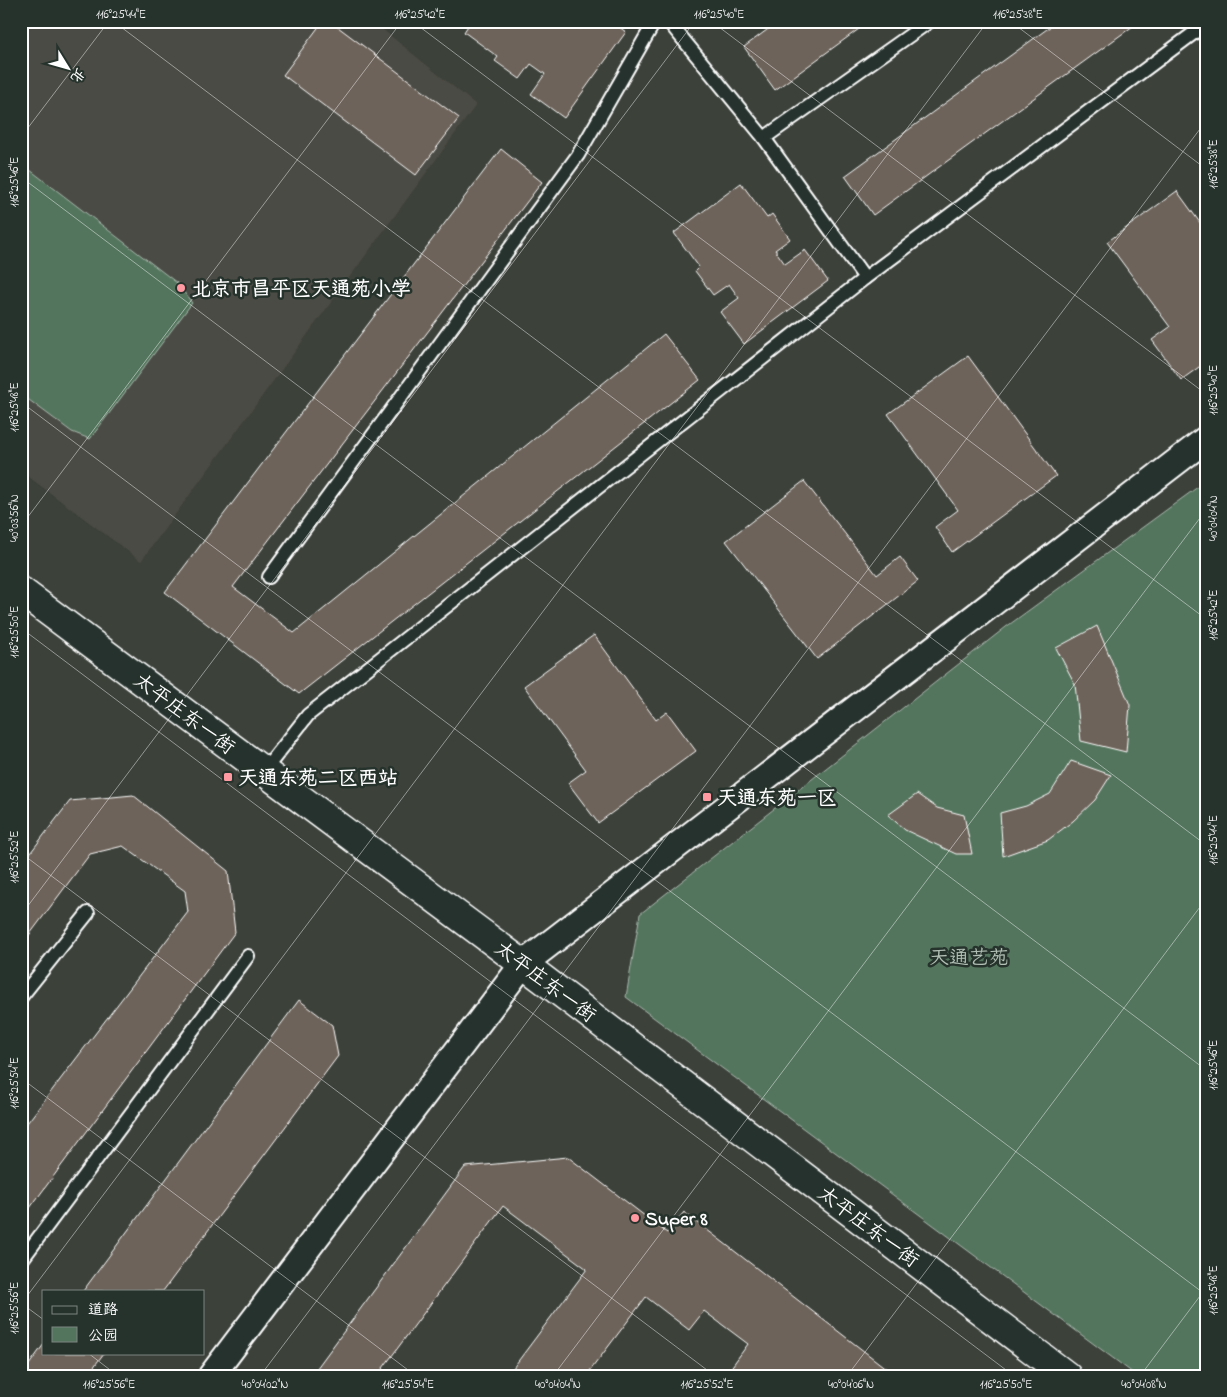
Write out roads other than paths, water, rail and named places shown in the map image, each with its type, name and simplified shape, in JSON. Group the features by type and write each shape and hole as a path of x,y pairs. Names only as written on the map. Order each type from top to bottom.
{"street":[{"path":"211,1376 523,964 1206,440"},
{"name":"太平庄东一街","path":"21,591 523,964 1067,1376"}],"lane":[{"path":"269,577 578,155 655,21"},
{"path":"668,21 764,138 865,278"},
{"path":"764,138 930,21"},
{"path":"264,771 308,715 865,278 1206,24"},
{"path":"21,997 88,913"},
{"path":"21,1261 248,956"}],"place":[{"name":"北京市昌平区天通苑小学","path":"181,288"},
{"name":"天通东苑二区西站","path":"228,777"},
{"name":"天通东苑一区","path":"707,797"},
{"name":"Super 8","path":"635,1218"}],"park label":[{"name":"天通艺苑","path":"969,957"}]}
